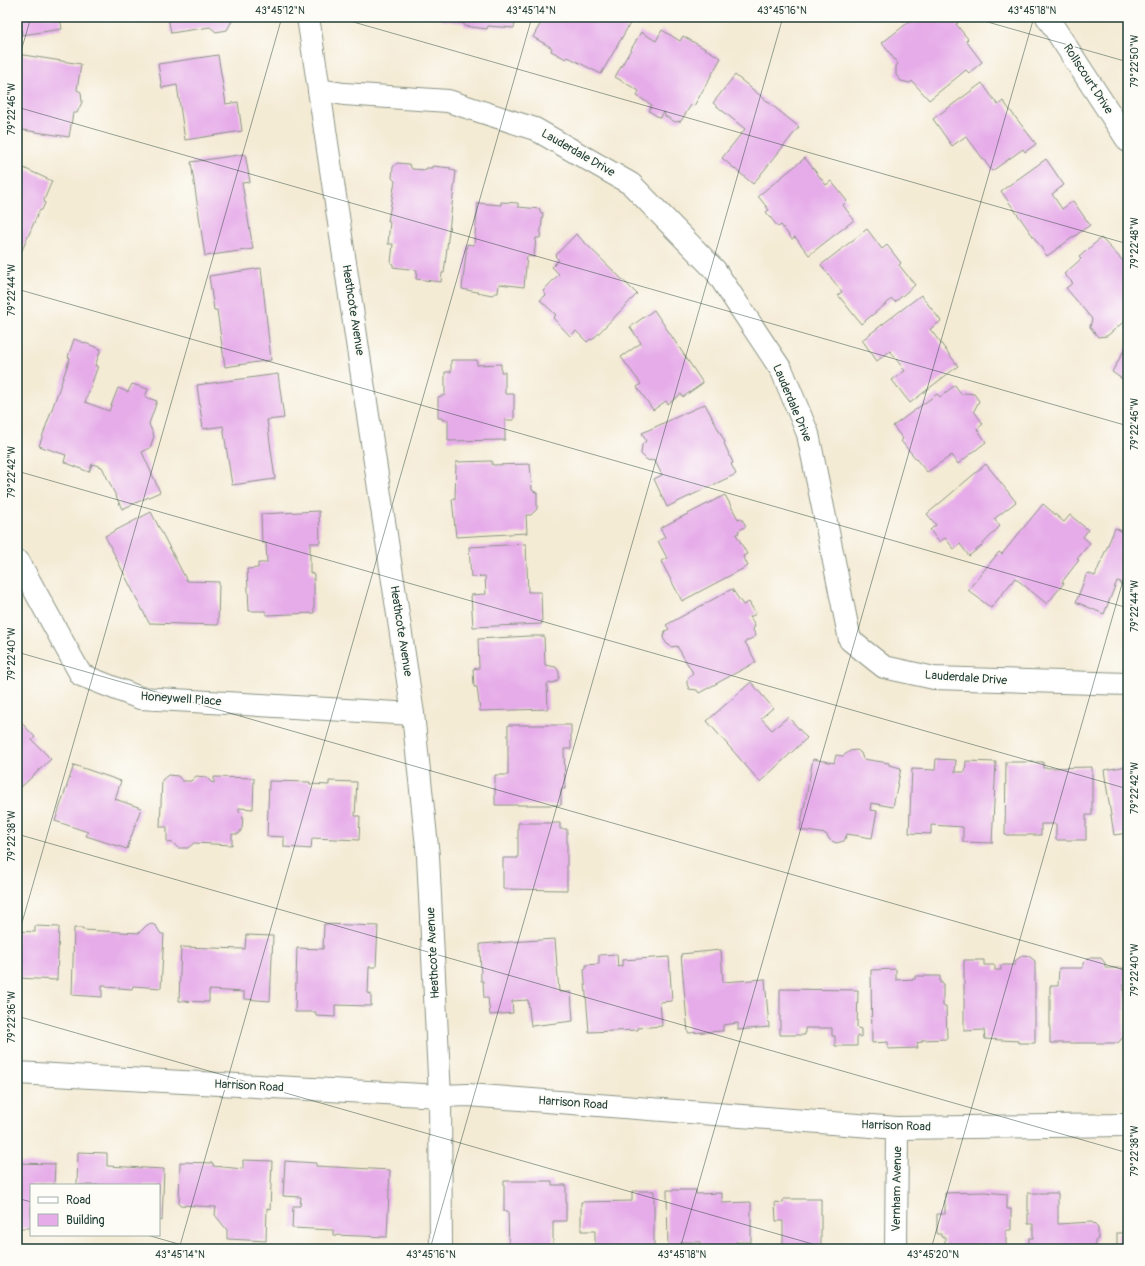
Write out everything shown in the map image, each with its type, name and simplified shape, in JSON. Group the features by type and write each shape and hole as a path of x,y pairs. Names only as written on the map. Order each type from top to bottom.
{"street":[{"name":"Heathcote Avenue","path":"308,17 413,714 428,856 440,1096 441,1249"},
{"name":"Rollscourt Drive","path":"1047,17 1128,141"},
{"name":"Lauderdale Drive","path":"319,90 344,94 448,101 535,129 631,184 663,216 715,270 782,371 808,434 850,640 884,667 934,678 1128,684"},
{"name":"Honeywell Place","path":"19,562 81,675 140,698 413,714"},
{"name":"Harrison Road","path":"17,1073 440,1096 468,1095 897,1128 1128,1125"},
{"name":"Vernham Avenue","path":"896,1249 897,1128"}],"building":[{"path":"20,17 60,17 62,29 22,35"},
{"path":"168,17 232,17 232,21 227,30 216,32 210,27 171,33"},
{"path":"442,17 516,17 514,28 488,26 487,29 464,26 464,23 441,20"},
{"path":"540,17 626,17 632,20 601,74 568,57 566,59 551,51 552,48 533,37 543,19"},
{"path":"915,17 953,17 958,23 956,24 968,39 966,41 982,62 969,73 966,70 929,100 912,81 910,83 901,81 896,75 896,66 898,64 882,43"},
{"path":"662,30 680,41 683,36 721,58 694,106 691,105 681,121 675,122 665,116 664,112 660,118 649,111 652,105 637,96 639,91 615,77 641,32 656,41"},
{"path":"17,54 81,64 77,90 81,92 82,102 77,113 73,113 69,137 17,129"},
{"path":"218,55 226,104 238,102 242,131 185,140 177,85 162,88 158,64"},
{"path":"735,75 799,127 753,184 722,158 745,129 713,103"},
{"path":"982,83 998,105 1003,101 1036,144 1025,152 1023,149 992,171 966,136 952,146 933,119"},
{"path":"245,154 250,182 242,183 253,249 205,256 191,162"},
{"path":"805,158 826,185 831,181 847,201 843,205 854,220 809,255 795,237 792,239 781,225 778,227 766,212 769,210 758,196"},
{"path":"1046,159 1064,185 1052,194 1062,209 1073,201 1090,225 1047,256 1001,191"},
{"path":"397,163 409,164 412,169 426,170 426,168 432,168 432,166 451,168 450,170 456,171 444,273 442,273 441,282 416,279 417,270 393,267 393,264 391,263 393,244 388,244 390,221 388,221 395,181 392,178 393,167"},
{"path":"17,165 52,181 44,200 45,203 42,210 39,211 17,262"},
{"path":"501,202 518,203 518,207 540,209 540,212 543,213 540,238 536,238 534,257 527,256 524,287 499,284 498,293 492,295 462,289 467,244 474,245 478,203 501,205"},
{"path":"867,229 882,249 887,245 901,263 899,265 915,285 895,302 892,299 861,324 838,295 842,292 821,265"},
{"path":"576,234 637,294 592,340 590,339 587,342 576,331 570,336 553,318 556,315 540,300 546,295 543,291 559,274 552,267 559,260 555,256"},
{"path":"1101,238 1128,266 1128,318 1107,336 1098,337 1090,327 1092,319 1066,288 1073,283 1064,274 1081,259 1079,257"},
{"path":"261,268 271,360 225,367 217,310 214,310 209,276"},
{"path":"921,295 941,321 930,329 958,366 910,403 892,380 905,371 890,351 877,361 862,340"},
{"path":"654,310 703,383 683,397 681,394 668,404 666,401 653,410 637,387 641,384 621,357 641,343 630,327"},
{"path":"74,339 101,349 95,366 98,366 85,402 109,411 118,388 128,392 132,384 148,389 145,397 157,401 149,424 154,436 150,448 142,452 160,492 122,509 102,467 92,464 89,472 64,462 66,455 39,446 70,358 68,357"},
{"path":"1128,343 1128,383 1112,372"},
{"path":"451,360 477,360 477,365 501,364 501,372 505,372 505,394 514,394 514,420 505,420 505,440 448,441 448,420 438,418 438,397 445,395 445,372 451,372"},
{"path":"278,374 284,418 267,420 275,479 232,485 223,426 203,429 197,385"},
{"path":"955,385 962,395 965,393 974,394 979,401 974,411 983,424 977,429 986,442 958,464 952,455 927,472 901,441 903,439 893,426 937,394 940,397"},
{"path":"705,404 725,442 724,443 733,463 731,464 736,474 667,507 654,479 662,475 655,461 647,460 641,454 642,445 646,441 642,433"},
{"path":"492,461 492,465 530,464 532,490 537,493 537,509 531,515 526,515 527,533 456,537 452,499 455,499 456,462"},
{"path":"986,464 1016,502 994,519 1000,526 969,556 960,544 954,549 945,538 939,542 930,530 936,525 927,514"},
{"path":"725,495 738,519 741,518 746,526 736,534 747,554 743,556 748,566 682,601 661,561 667,558 658,541 665,537 660,528"},
{"path":"1043,504 1064,522 1070,515 1088,530 1083,537 1090,543 1077,559 1079,560 1062,582 1064,583 1047,604 1015,578 991,608 968,590 999,552 1002,554"},
{"path":"319,511 320,543 310,543 310,573 314,574 314,613 267,615 265,611 249,611 247,569 258,568 258,563 267,563 266,543 262,543 261,514"},
{"path":"151,512 187,581 219,582 218,625 149,623 105,536"},
{"path":"1115,528 1128,534 1128,587 1117,581 1104,614 1076,602 1087,573 1095,576"},
{"path":"526,544 528,592 541,592 542,624 473,627 471,595 486,594 485,576 471,577 469,547"},
{"path":"732,589 743,605 749,602 756,614 750,617 755,625 753,630 756,636 745,642 756,662 699,693 697,690 689,689 687,680 693,673 677,646 672,647 667,644 663,638 665,631 669,629 666,625"},
{"path":"544,636 545,665 556,667 559,672 559,678 556,682 547,684 548,709 480,711 477,687 474,687 473,669 479,668 478,639"},
{"path":"751,682 773,708 761,718 772,730 788,717 807,738 760,782 707,721"},
{"path":"17,718 35,737 32,740 51,759 17,791"},
{"path":"508,725 571,725 571,749 564,749 565,789 561,789 561,805 495,805 495,775 508,775"},
{"path":"857,750 861,753 863,759 889,763 889,765 901,768 893,807 871,803 870,810 877,811 872,838 847,834 844,841 836,843 830,840 826,834 800,830 813,759 834,763 836,755 843,756 850,751"},
{"path":"936,759 956,760 955,772 965,772 966,761 996,762 992,843 963,842 963,827 931,825 931,834 909,833 912,769 935,770"},
{"path":"1006,762 1043,762 1043,768 1092,767 1092,815 1086,815 1086,840 1056,840 1056,824 1041,824 1041,835 1005,835"},
{"path":"74,765 121,781 115,799 141,808 127,849 86,836 88,832 55,821"},
{"path":"1128,766 1128,833 1114,835 1104,770"},
{"path":"168,775 178,776 182,781 191,781 196,776 206,777 214,783 214,777 254,778 253,809 239,808 239,812 243,816 242,828 239,834 232,834 232,845 194,843 188,848 178,848 173,843 167,842 167,827 160,827 162,780"},
{"path":"269,781 310,782 310,784 329,785 329,781 357,782 355,816 360,816 359,840 312,838 311,849 284,847 284,837 267,836"},
{"path":"518,823 560,823 560,829 567,829 567,890 503,889 503,858 518,858"},
{"path":"152,924 156,926 161,934 164,934 161,988 133,986 132,989 106,987 106,985 102,985 102,997 72,995 74,928 83,928 83,930 139,933 147,925"},
{"path":"324,924 378,926 376,967 369,967 368,993 371,994 371,1006 335,1005 335,1017 316,1016 316,1012 295,1012 297,948 323,949"},
{"path":"35,926 59,927 57,980 17,978 17,931 35,932"},
{"path":"246,935 273,936 270,1001 244,999 244,992 209,990 209,1002 179,1001 181,947 245,949"},
{"path":"555,939 559,992 571,992 573,1021 531,1026 528,1000 512,1001 513,1013 490,1015 488,998 484,998 483,981 481,981 480,944"},
{"path":"721,950 723,982 765,979 769,1027 738,1030 738,1023 723,1025 723,1031 688,1033 681,954"},
{"path":"617,954 618,967 622,966 622,960 669,957 672,1001 660,1002 662,1026 638,1028 638,1030 589,1032 584,970 586,969 586,965 599,964 599,955"},
{"path":"1023,955 1029,956 1035,961 1035,1043 1018,1043 1018,1041 985,1039 984,1030 964,1031 964,960 984,960 984,965 995,965 995,970 1001,970 1001,965 1015,965 1015,961"},
{"path":"1088,958 1101,958 1105,963 1105,968 1124,968 1124,1036 1118,1043 1050,1043 1050,986 1058,986 1059,968 1083,968 1083,963"},
{"path":"896,969 896,980 915,979 915,976 940,976 940,983 943,983 943,1006 946,1006 947,1039 922,1040 922,1042 917,1043 918,1048 888,1049 888,1042 872,1043 871,970"},
{"path":"780,989 858,990 857,1028 861,1029 861,1037 857,1036 857,1046 835,1046 835,1036 832,1036 832,1028 805,1028 805,1035 780,1035"},
{"path":"78,1152 107,1153 107,1166 164,1169 162,1221 160,1220 160,1184 77,1184"},
{"path":"243,1160 272,1161 270,1209 267,1208 266,1241 227,1239 227,1230 215,1215 216,1207 179,1205 180,1162 213,1163 213,1166 243,1169"},
{"path":"285,1161 316,1163 316,1166 390,1170 387,1237 333,1235 333,1230 292,1228 293,1206 300,1206 301,1197 283,1196"},
{"path":"17,1163 55,1164 54,1184 30,1184 30,1228 17,1228"},
{"path":"504,1181 552,1181 552,1185 566,1185 566,1221 553,1221 553,1249 509,1249 508,1211 504,1211"},
{"path":"667,1190 696,1190 696,1194 722,1193 722,1203 751,1202 751,1242 736,1242 736,1249 701,1249 701,1242 681,1242 681,1249 668,1249"},
{"path":"632,1191 654,1191 654,1249 595,1249 595,1231 581,1231 581,1202 632,1201"},
{"path":"985,1192 1007,1194 1007,1209 1011,1209 1011,1230 1006,1230 1006,1249 945,1249 945,1237 941,1237 941,1234 937,1234 937,1214 945,1214 945,1193"},
{"path":"1028,1193 1058,1193 1058,1224 1092,1222 1098,1228 1098,1239 1095,1241 1095,1249 1029,1249 1029,1238 1033,1238 1033,1224 1028,1224"},
{"path":"783,1199 821,1199 821,1249 783,1249 783,1221 776,1221 775,1202 783,1203"},
{"path":"1117,1233 1128,1233 1128,1249 1117,1249"}]}
